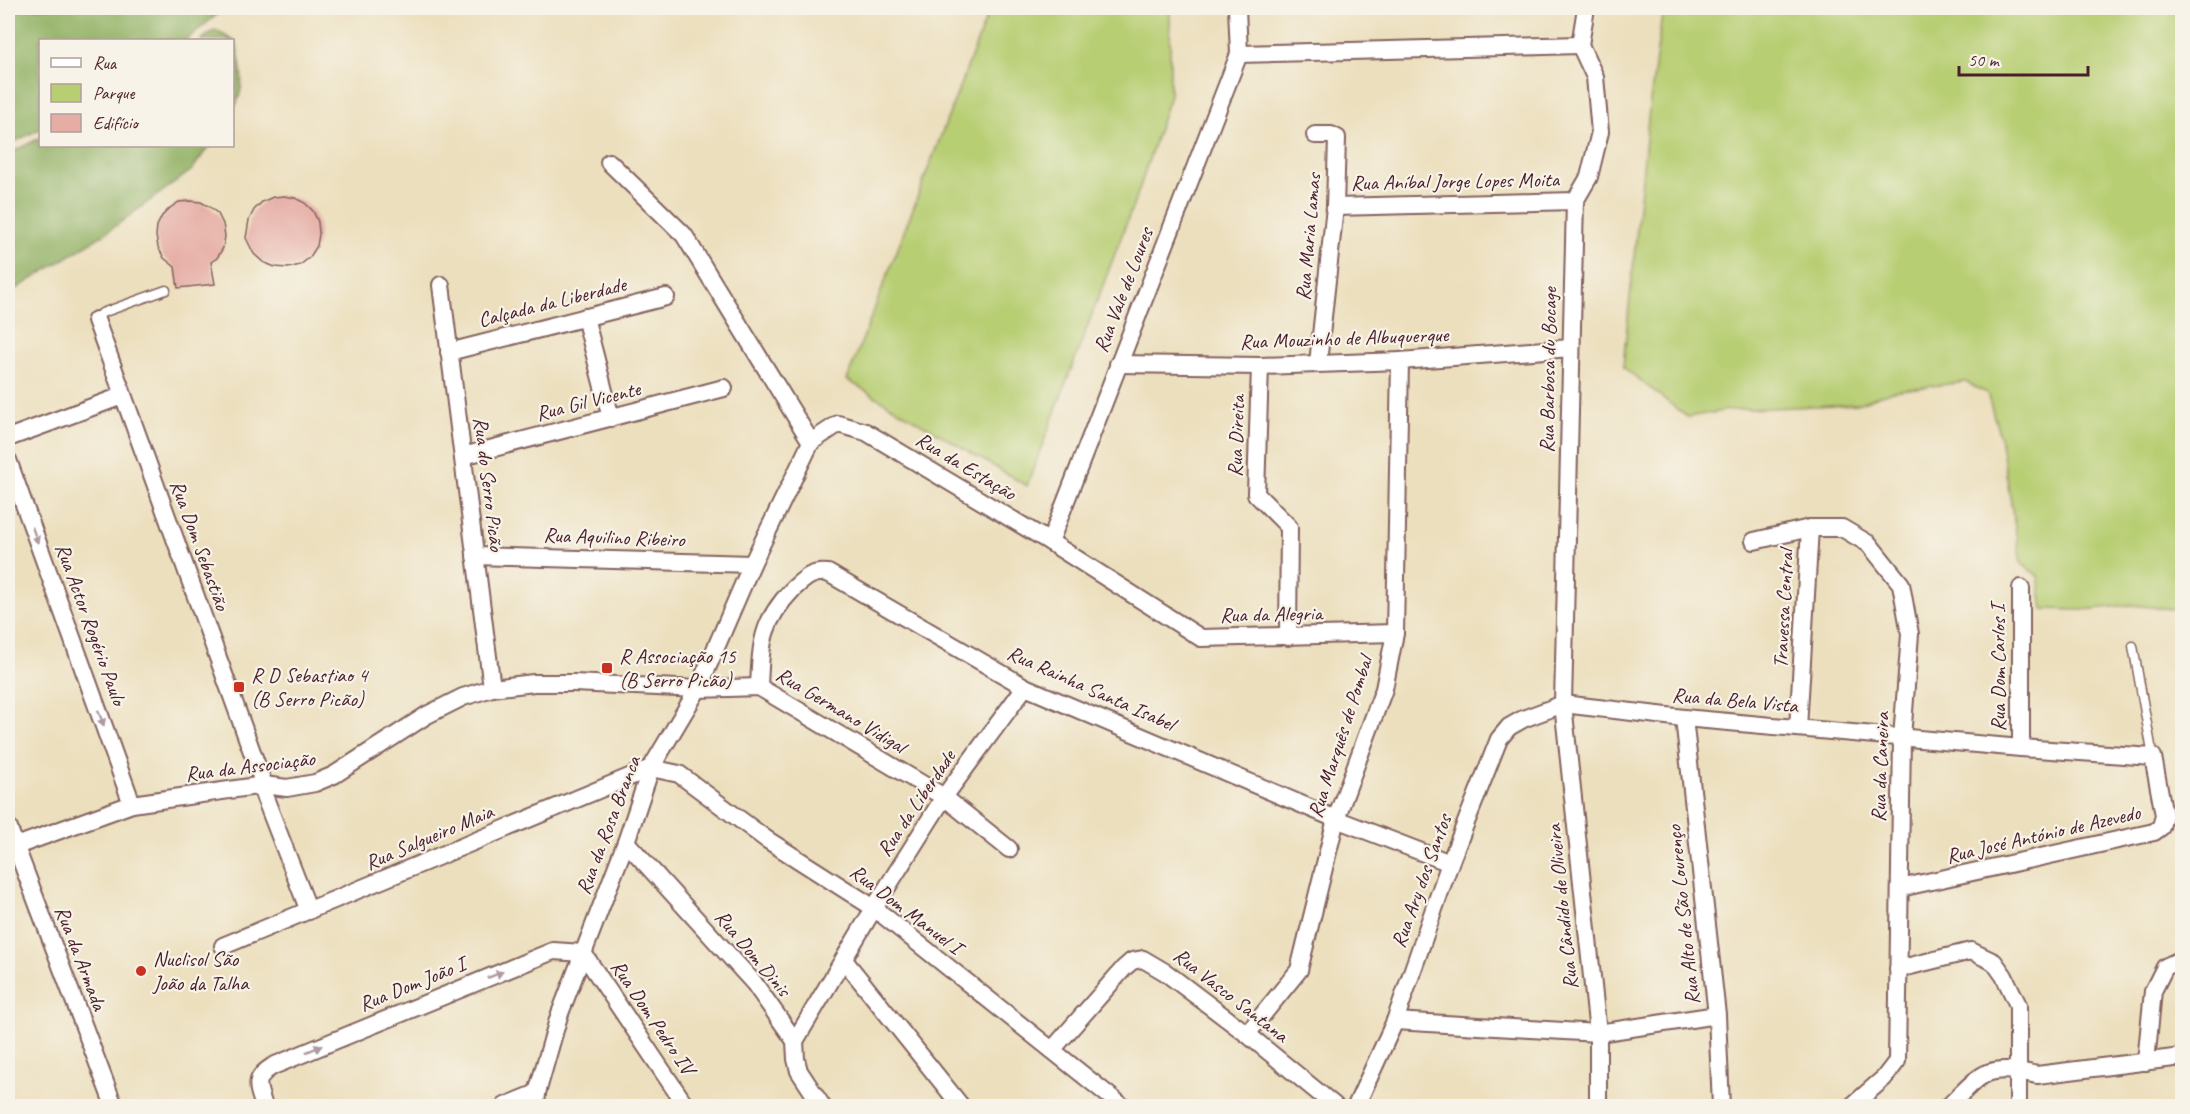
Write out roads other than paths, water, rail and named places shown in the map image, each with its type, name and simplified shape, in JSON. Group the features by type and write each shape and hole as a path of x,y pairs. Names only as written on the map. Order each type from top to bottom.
{"street":[{"path":"1237,8 1239,54 1580,45 1586,8"},
{"name":"Rua Barbosa du Bocage","path":"1563,704 1575,201 1589,177 1600,132 1595,77 1580,45"},
{"name":"Rua Vale de Loures","path":"1050,542 1239,54"},
{"name":"Rua Maria Lamas","path":"1315,135 1331,135 1337,138 1335,207 1318,363"},
{"path":"609,162 684,235 812,442"},
{"name":"Rua Aníbal Jorge Lopes Moita","path":"1335,207 1575,201"},
{"name":"Rua do Serro Picão","path":"441,285 492,688"},
{"name":"Calçada da Liberdade","path":"449,352 666,297"},
{"path":"585,317 611,418"},
{"name":"Rua Dom Sebastião","path":"96,320 309,911"},
{"name":"Rua Mouzinho de Albuquerque","path":"1118,364 1260,366 1400,361 1571,348"},
{"name":"Rua Marquês de Pombal","path":"1247,1034 1299,970 1336,819 1384,689 1395,633 1400,361"},
{"name":"Rua Direita","path":"1260,366 1256,494 1289,527 1288,637"},
{"name":"Rua Gil Vicente","path":"463,456 724,388"},
{"path":"8,438 122,396"},
{"name":"Rua da Estação","path":"812,442 838,424 866,432 1095,571"},
{"name":"Rua da Rosa Branca","path":"537,1100 559,1016 626,842 651,768 698,689 752,564 812,442"},
{"name":"Rua Actor Rogério Paulo","path":"8,460 132,804"},
{"name":"Rua da Caneira","path":"1754,541 1810,528 1842,528 1869,544 1901,584 1910,634 1902,738 1897,1061 1884,1078 1852,1107"},
{"name":"Travessa Central","path":"1798,728 1810,528"},
{"name":"Rua Aquilino Ribeiro","path":"475,556 752,564"},
{"name":"Rua da Alegria","path":"1095,571 1201,638 1395,633"},
{"name":"Rua Rainha Santa Isabel","path":"759,687 764,635 770,616 805,577 816,572 828,573 1025,687 1336,819 1450,863"},
{"name":"Rua Dom Carlos I","path":"2020,748 2021,588"},
{"name":"Rua da Associação","path":"11,848 132,804 262,785 287,788 315,783 334,775 427,715 462,697 492,688 534,683 574,683 698,689"},
{"name":"Rua Germano Vidigal","path":"698,689 759,687 944,797 1009,849"},
{"name":"Rua da Liberdade","path":"795,1041 874,908 944,797 1025,687"},
{"name":"Rua da Bela Vista","path":"1563,704 1684,718 1902,738"},
{"name":"Rua Ary dos Santos","path":"1356,1107 1395,1021 1450,863 1499,739 1509,727 1523,719 1563,704"},
{"name":"Rua Cândido de Oliveira","path":"1563,704 1598,1033 1598,1107"},
{"name":"Rua Alto de São Lourenço","path":"1684,718 1717,1015 1721,1107"},
{"path":"1902,738 2153,757"},
{"name":"Rua José António de Azevedo","path":"1900,888 2154,832 2160,827 2164,815 2153,757"},
{"name":"Rua Dom Manuel I","path":"651,768 679,774 766,839 874,908 1122,1107"},
{"name":"Rua Salgueiro Maia","path":"223,946 651,768"},
{"name":"Rua da Armada","path":"8,826 11,848 114,1107"},
{"name":"Rua Dom Dinis","path":"626,842 754,983 795,1041 799,1071 822,1107"},
{"name":"Rua Dom João I","path":"264,1107 257,1087 261,1073 273,1066 553,951 582,953"},
{"path":"1898,969 1971,951 1994,962 2004,976 2018,1005 2018,1107"},
{"name":"Rua Dom Pedro IV","path":"582,953 686,1107"},
{"name":"Rua Vasco Santana","path":"1052,1050 1124,968 1132,961 1143,959 1166,972 1247,1034 1335,1107"},
{"path":"2146,1062 2153,991 2165,967 2182,959"},
{"path":"844,960 961,1107"},
{"path":"1395,1021 1598,1033 1717,1015"},
{"path":"1948,1107 1977,1077 1993,1070 2019,1071 2037,1075 2182,1057"},
{"path":"505,1107 537,1100"}],"lane":[{"path":"96,320 102,312 166,290"},
{"path":"2133,645 2153,757"}],"place":[{"name":"R Associação 15 (B Serro Picão)","path":"607,668"},
{"name":"R D Sebastiao 4 (B Serro Picão)","path":"239,687"},
{"name":"Nuclisol São João da Talha","path":"141,971"}]}
